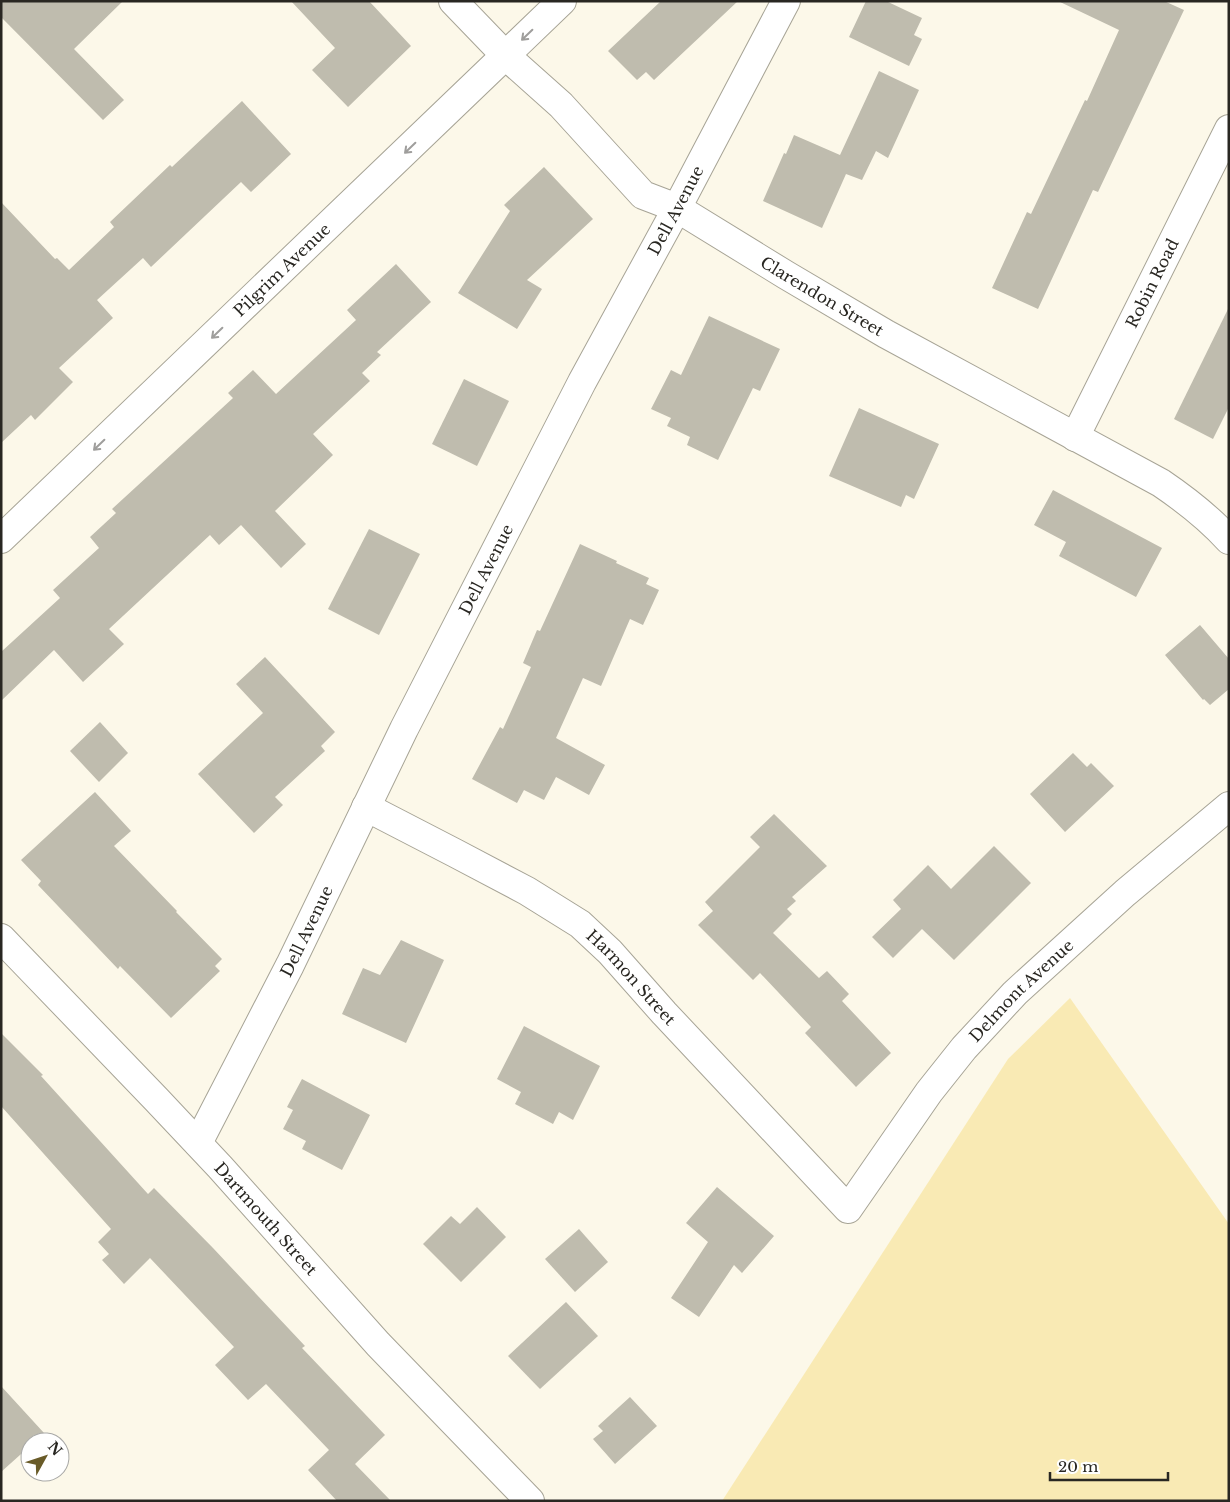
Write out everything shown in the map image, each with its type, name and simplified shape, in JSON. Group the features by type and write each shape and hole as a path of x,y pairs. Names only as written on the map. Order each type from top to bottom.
{"street":[{"name":"Clarendon Street","path":"454,1 506,56 561,105 643,195 677,208 841,308 1160,483 1184,498 1229,540"},
{"name":"Pilgrim Avenue","path":"1,539 562,1"},
{"name":"Dell Avenue","path":"198,1143 290,965 404,729 582,382 677,208 786,1"},
{"name":"Robin Road","path":"1075,437 1229,129"},
{"name":"Delmont Avenue","path":"848,1208 929,1092 964,1048 1015,993 1125,893 1229,806"},
{"name":"Harmon Street","path":"366,807 513,884 580,924 610,952 664,1013 848,1208"},
{"name":"Dartmouth Street","path":"1,938 198,1143 378,1344 530,1501"}],"shaded area":[{"path":"1070,998 1229,1224 1229,1501 722,1501 1008,1059"}],"building":[{"path":"1,1 123,1 74,49 124,100 103,120 1,17"},
{"path":"291,1 369,1 411,46 348,107 312,70 335,48"},
{"path":"661,1 738,1 654,80 646,72 637,80 608,51"},
{"path":"866,1 886,1 922,18 914,35 922,39 909,66 849,37"},
{"path":"1058,1 1164,1 1184,10 1098,192 1093,190 1038,309 992,288 1027,212 1031,214 1085,100 1087,101 1119,30"},
{"path":"879,71 919,90 888,158 876,151 862,180 846,174 822,228 763,201 794,135 840,155"},
{"path":"242,101 291,154 251,192 241,182 151,267 143,258 97,300 113,318 59,368 73,382 35,420 31,415 1,443 1,202 55,259 57,258 69,270 114,227 110,222"},
{"path":"544,167 593,219 527,280 542,289 517,329 458,293 510,211 504,205"},
{"path":"396,264 431,302 377,352 381,355 362,373 370,381 313,434 333,455 275,511 306,544 281,568 241,525 219,545 210,535 109,629 124,644 83,682 54,650 1,701 1,652 60,598 53,590 99,548 90,537 116,513 112,509 233,398 228,393 253,370 276,394 356,320 347,310"},
{"path":"1229,307 1229,407 1213,439 1174,419"},
{"path":"709,316 780,349 760,391 753,388 718,460 687,445 690,437 667,426 671,418 651,409 671,370 681,375"},
{"path":"464,379 509,401 477,466 432,444"},
{"path":"859,408 939,444 914,499 906,495 901,507 829,476"},
{"path":"1053,490 1162,548 1136,597 1059,556 1066,542 1034,525"},
{"path":"369,529 420,554 379,635 328,609"},
{"path":"580,544 649,578 646,584 659,590 643,625 630,619 601,686 583,678 556,738 605,765 589,795 556,777 544,800 524,790 517,803 472,779 500,727 503,729 531,667 523,663 537,630 540,631"},
{"path":"1200,625 1229,659 1229,689 1210,705 1203,700 1165,655"},
{"path":"265,657 335,732 321,746 325,751 275,797 283,805 254,833 198,774 263,713 236,684"},
{"path":"100,722 128,753 99,782 70,751"},
{"path":"1073,753 1087,767 1091,763 1114,786 1065,832 1030,794"},
{"path":"95,792 131,831 114,846 222,959 215,966 220,971 171,1018 120,966 118,969 38,885 41,881 21,860"},
{"path":"774,814 827,866 792,897 796,901 787,909 792,914 773,933 819,978 827,971 849,994 842,1001 891,1053 856,1087 805,1033 811,1027 760,973 753,980 698,925 713,911 705,902 760,847 750,837"},
{"path":"994,846 1031,883 954,960 922,929 893,958 872,937 901,909 893,900 928,865 951,889"},
{"path":"401,940 444,960 406,1043 342,1014 363,968 380,975"},
{"path":"524,1026 600,1066 573,1120 559,1112 553,1124 515,1104 521,1092 497,1079"},
{"path":"1,1033 43,1075 41,1076 148,1194 154,1188 305,1346 302,1348 385,1435 355,1464 391,1501 337,1501 308,1470 329,1450 266,1384 248,1400 215,1365 234,1347 150,1258 124,1284 102,1260 109,1254 98,1242 111,1229 1,1106"},
{"path":"302,1079 370,1115 342,1170 302,1149 306,1141 283,1129 293,1110 287,1107"},
{"path":"717,1187 774,1236 742,1273 734,1265 699,1317 671,1298 708,1242 686,1223"},
{"path":"477,1207 506,1237 461,1282 423,1244 451,1216 460,1224"},
{"path":"579,1229 608,1262 575,1292 545,1259"},
{"path":"566,1302 598,1336 540,1389 508,1356"},
{"path":"1,1386 43,1432 20,1432 20,1455 1,1472"},
{"path":"630,1397 657,1426 615,1464 593,1439 603,1431 598,1426"}]}
